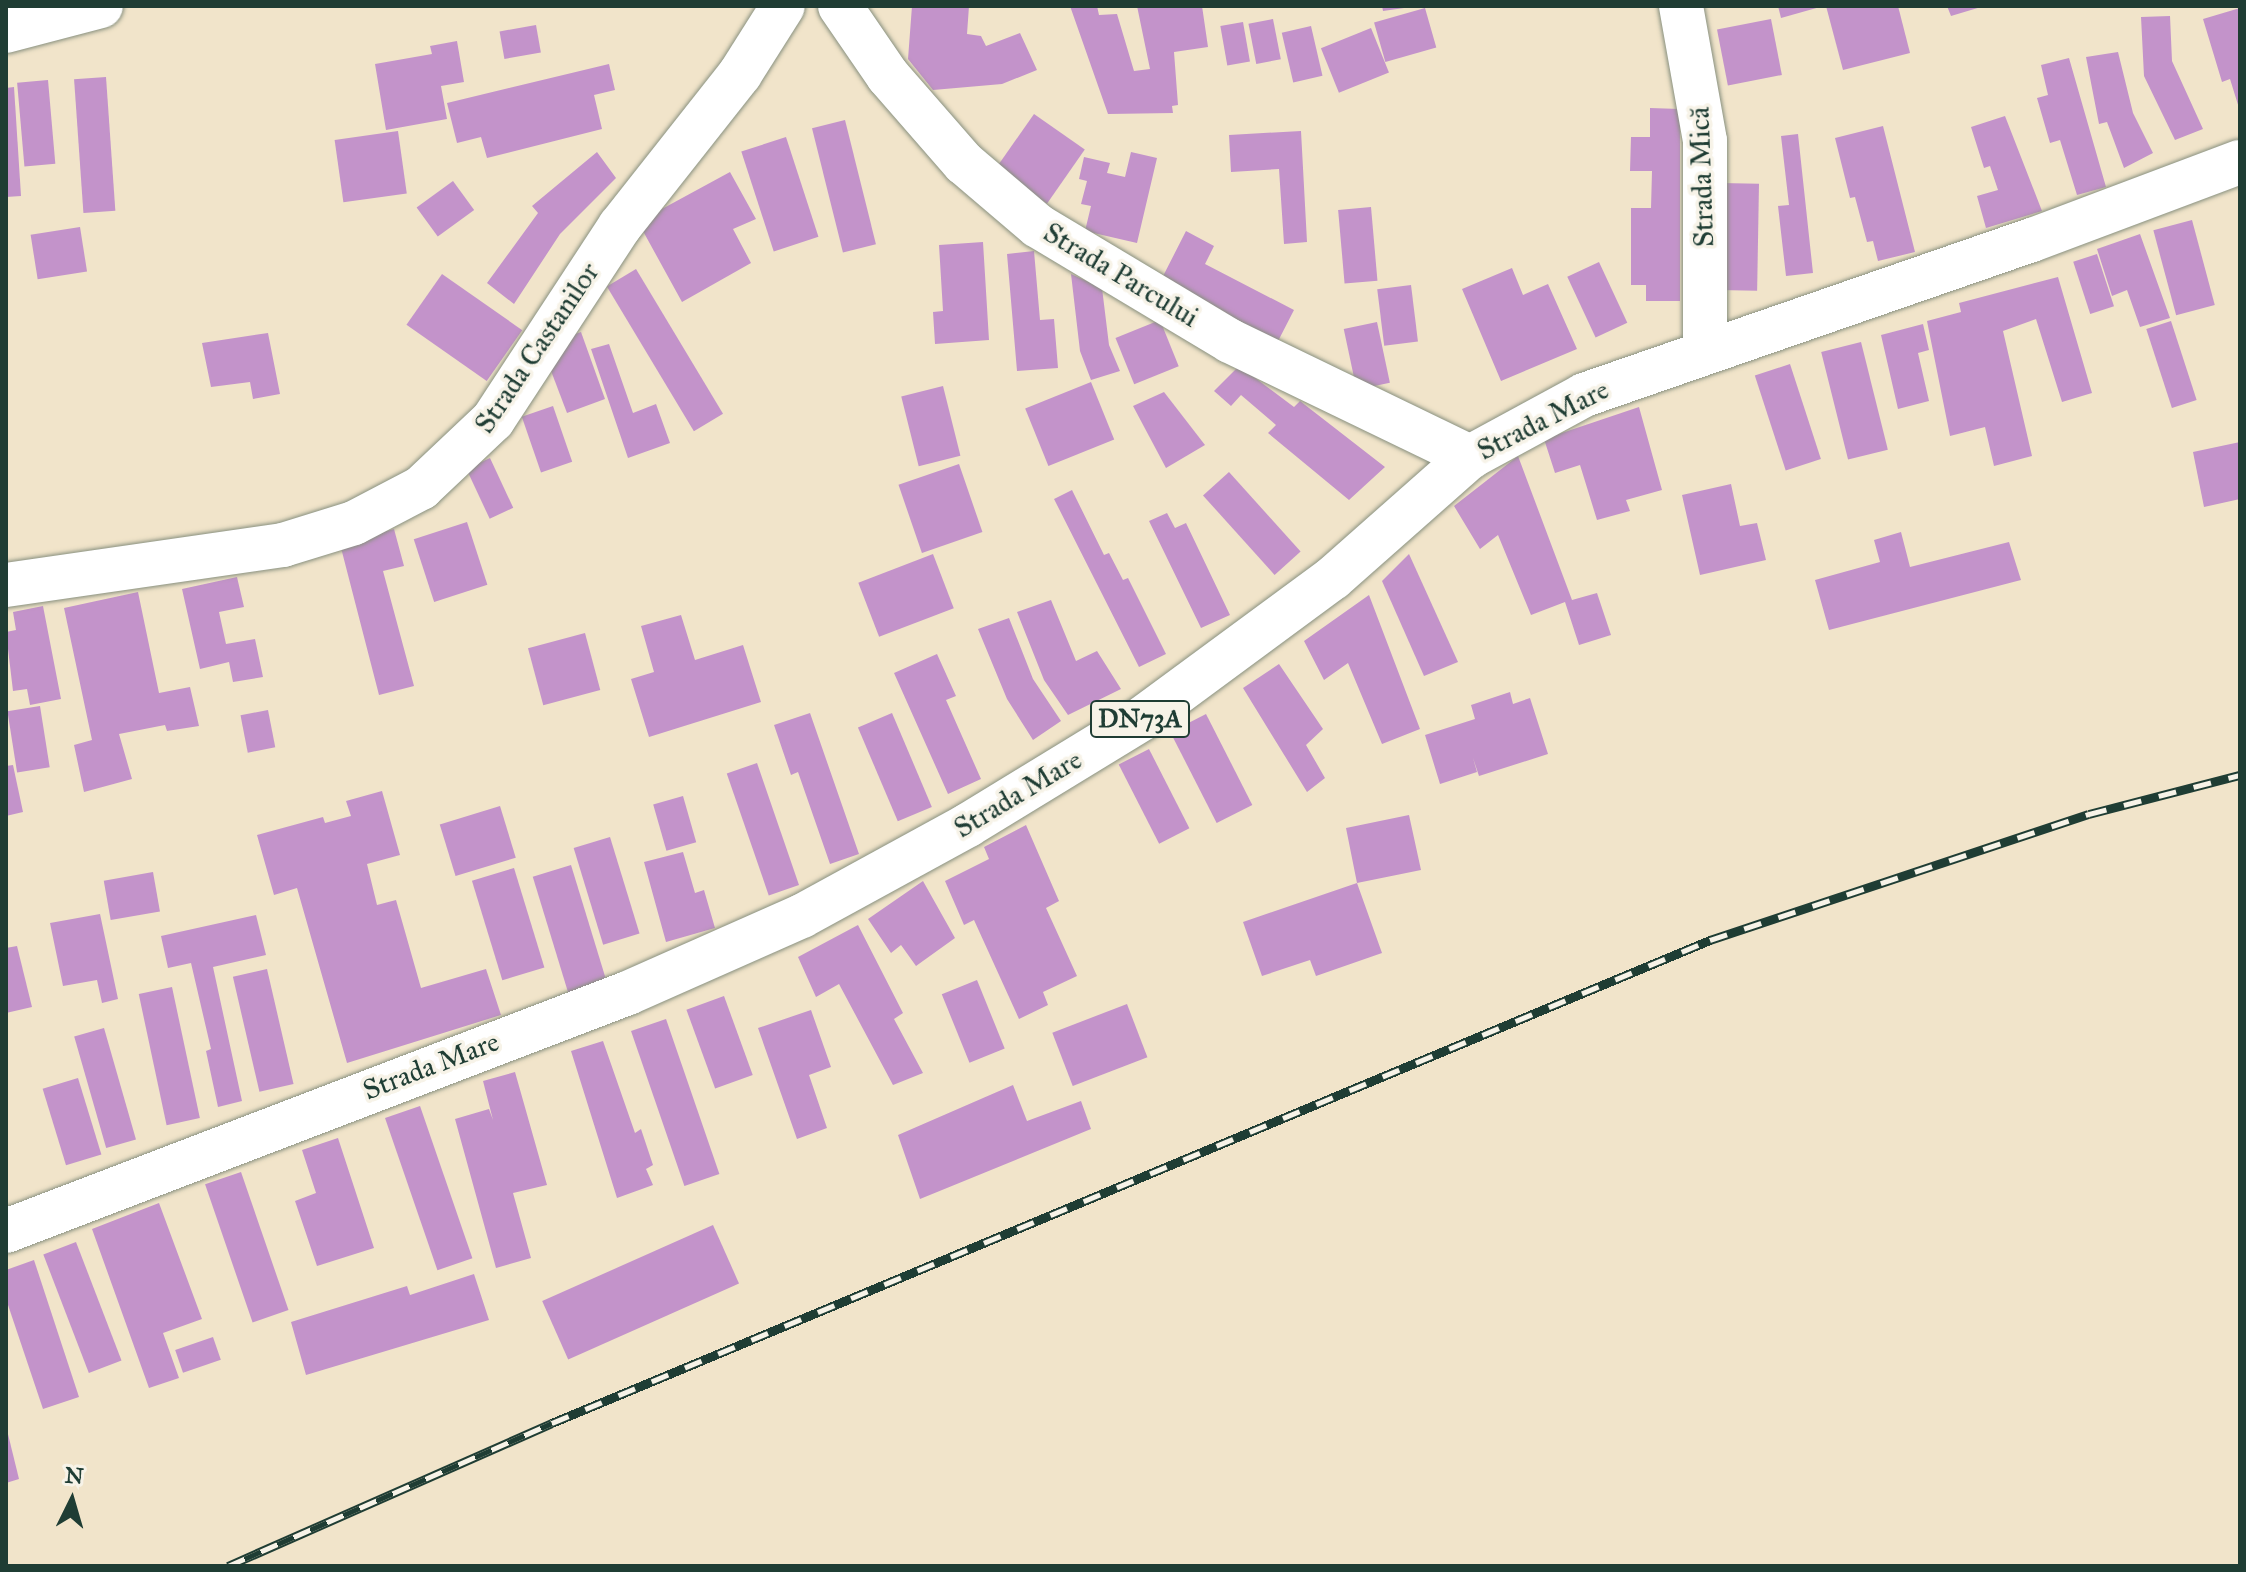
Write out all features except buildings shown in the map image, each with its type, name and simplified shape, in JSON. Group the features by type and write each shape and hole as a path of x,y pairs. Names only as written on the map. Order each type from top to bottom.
{"main road":[{"path":"6,31 101,6"},
{"name":"Strada Castanilor","path":"6,585 283,545 354,523 421,488 493,420 620,226 740,74 783,6"},
{"name":"Strada Parcului","path":"840,6 888,76 964,163 1038,226 1230,341 1470,457"},
{"name":"Strada Mică","path":"1681,6 1705,141 1705,350"},
{"name":"Strada Mare","path":"6,1231 628,993 802,916 1066,767 1229,658 1333,578 1470,457 1584,395 1705,350 2032,240 2240,162"}],"railway":[{"path":"228,1566 552,1423 1710,940 2089,814 2240,775"}]}
